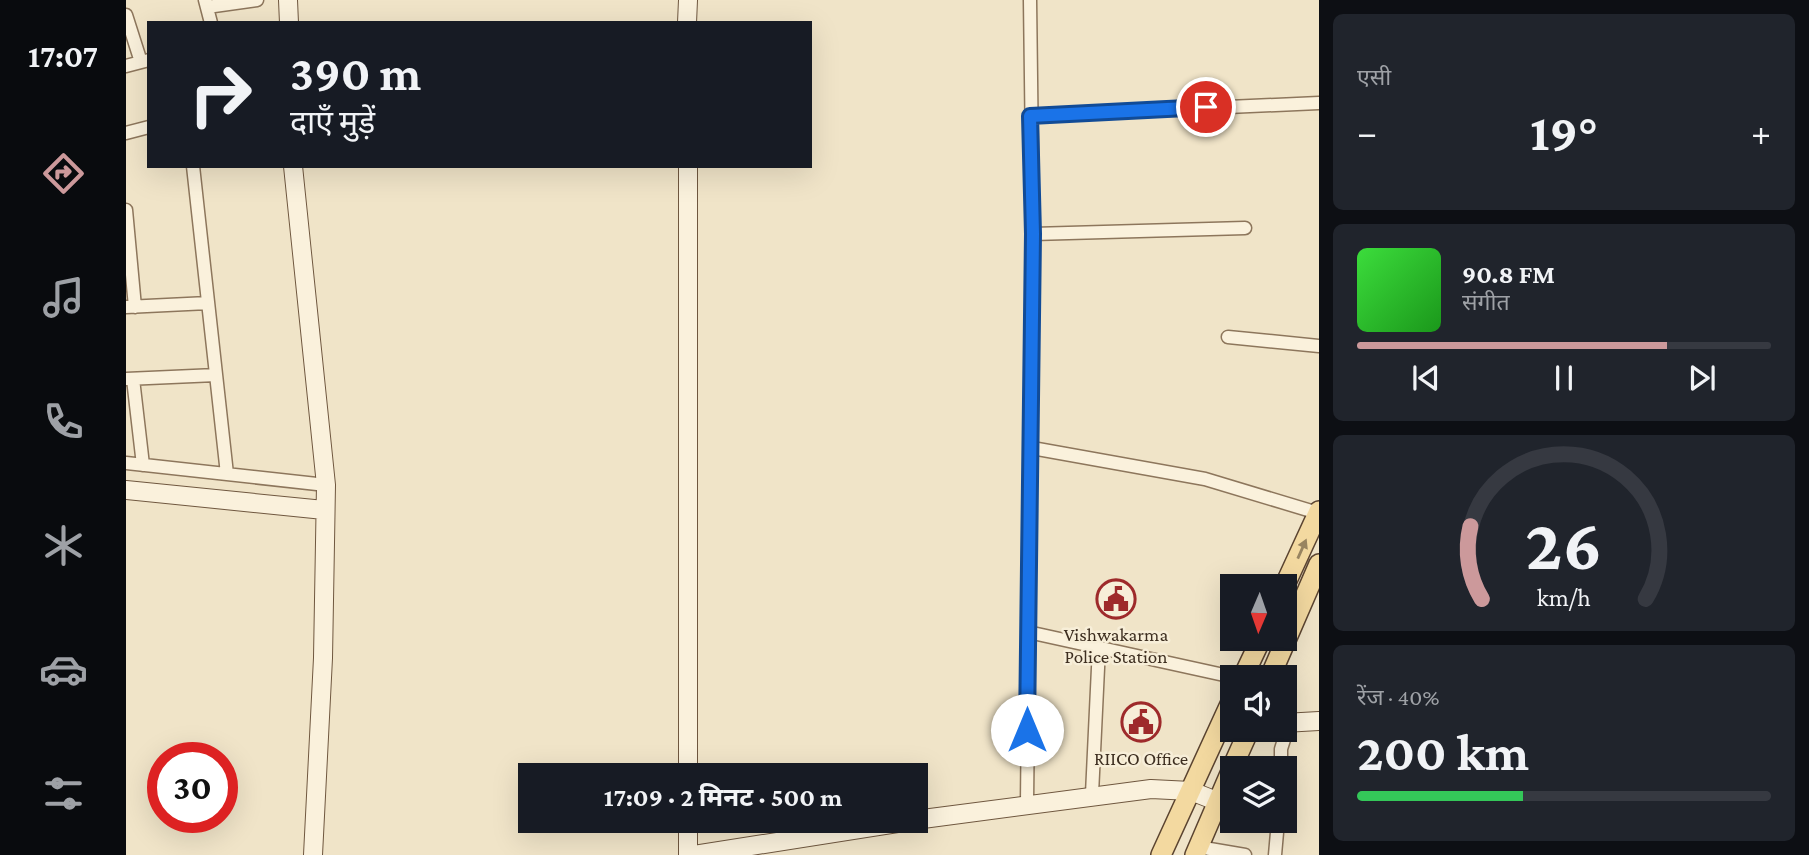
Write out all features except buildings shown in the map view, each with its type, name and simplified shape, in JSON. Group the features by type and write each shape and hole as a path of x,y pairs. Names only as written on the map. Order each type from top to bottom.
{"main road":[{"path":"1290,574 1318,512"},
{"path":"1275,665 1319,564"},
{"path":"1161,855 1220,727"},
{"path":"1196,851 1219,802"}],"street":[{"path":"210,21 206,4 257,0"},
{"path":"288,0 289,21"},
{"path":"687,21 688,0"},
{"path":"1027,803 1033,234 1030,0"},
{"path":"126,15 145,61 126,66"},
{"path":"1030,116 1319,103"},
{"path":"126,133 147,128"},
{"path":"193,168 227,474"},
{"path":"293,168 326,485 323,658 313,855"},
{"path":"688,168 688,763"},
{"path":"126,210 131,307 208,303"},
{"path":"1033,234 1245,228"},
{"path":"1228,337 1319,346"},
{"path":"143,465 129,379 216,374"},
{"path":"1032,448 1205,479 1318,512"},
{"path":"126,463 326,485"},
{"path":"126,490 324,510"},
{"path":"1282,665 1319,585"},
{"path":"1027,632 1220,674"},
{"path":"1092,794 1099,647"},
{"path":"1297,723 1319,720"},
{"path":"928,818 1092,794 1151,789 1191,791 1219,802"},
{"path":"688,833 688,855"},
{"path":"694,855 832,833"},
{"path":"1275,855 1277,833"},
{"path":"1196,851 1245,855"}],"place":[{"name":"Vishwakarma Police Station","path":"1116,599"},
{"name":"RIICO Office","path":"1141,722"}],"route":[{"path":"1027,730 1032,448 1033,234 1030,116 1206,107"}]}
